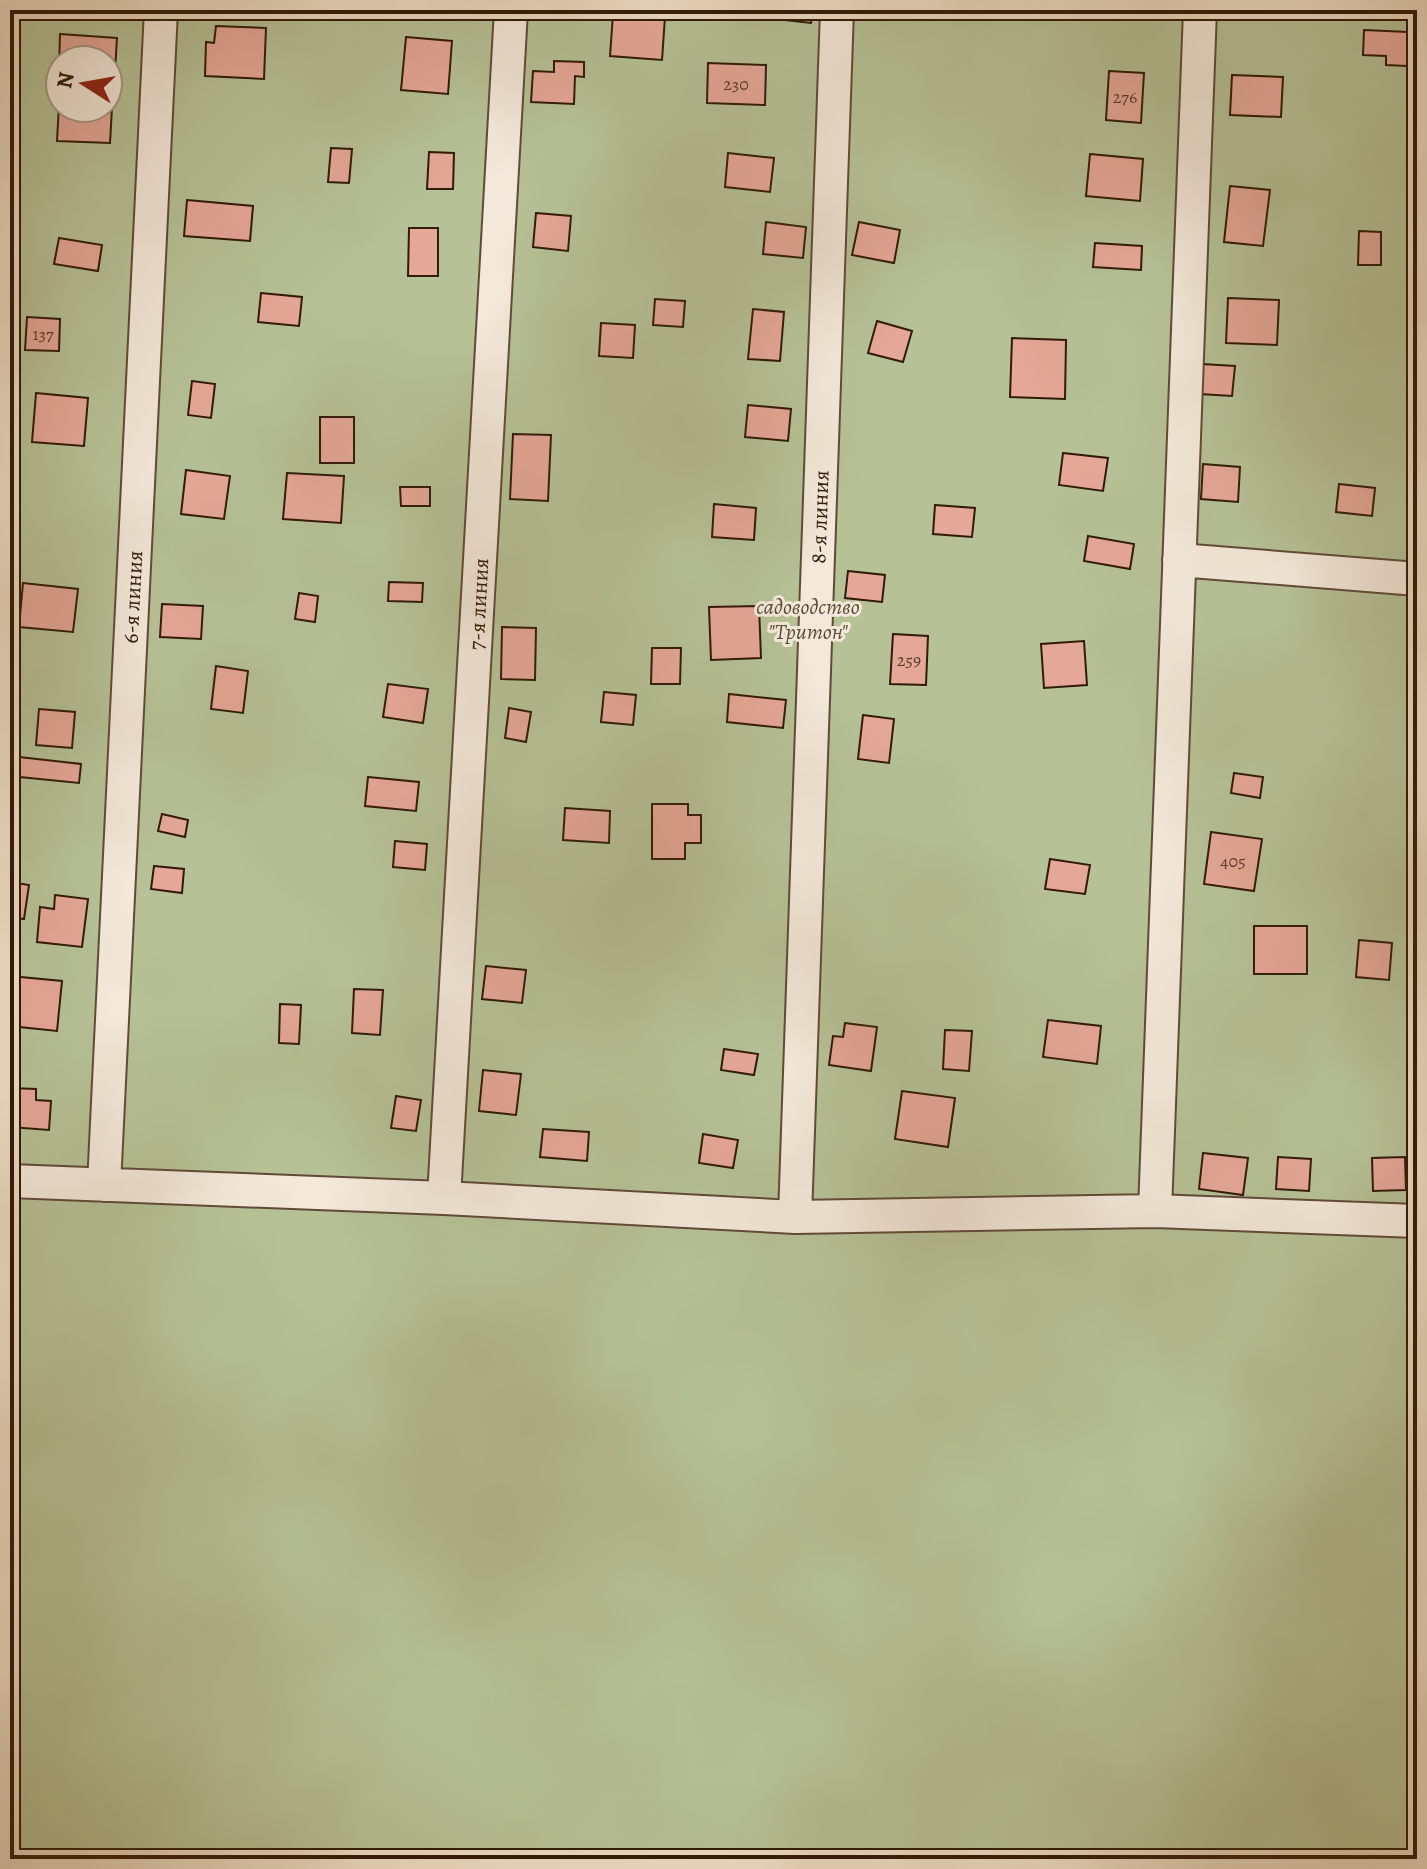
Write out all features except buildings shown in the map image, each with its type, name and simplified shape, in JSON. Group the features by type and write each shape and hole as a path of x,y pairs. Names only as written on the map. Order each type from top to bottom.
{"street":[{"name":"6-я линия","path":"104,1185 161,10"},
{"name":"7-я линия","path":"444,1198 511,10"},
{"name":"8-я линия","path":"795,1217 837,10"},
{"path":"1155,1211 1200,10"},
{"path":"1179,560 1417,579"},
{"path":"10,1181 444,1198 795,1217 1155,1211 1417,1221"}],"green space":[{"name":"садоводство \"Тритон\"","path":"10,10 1417,10 1417,1859 10,1859"}]}
